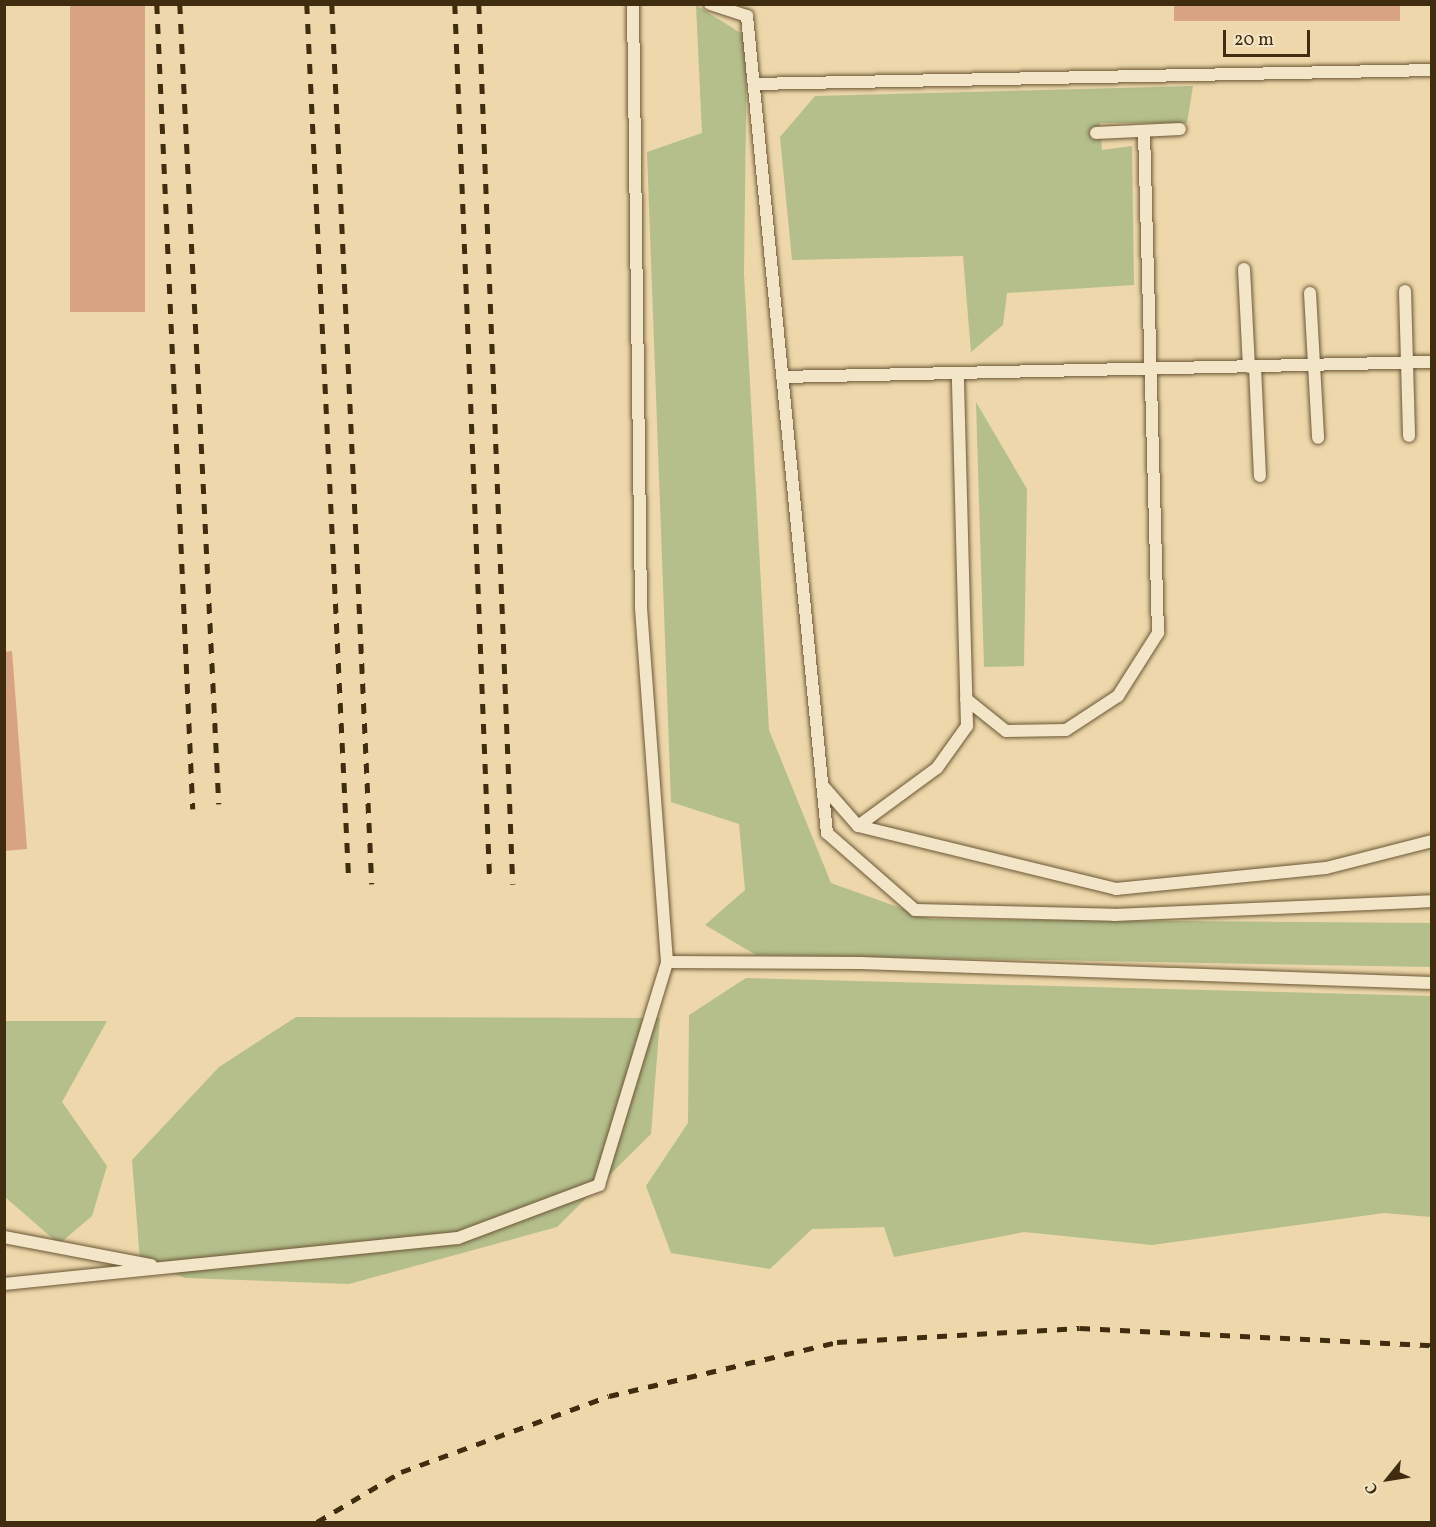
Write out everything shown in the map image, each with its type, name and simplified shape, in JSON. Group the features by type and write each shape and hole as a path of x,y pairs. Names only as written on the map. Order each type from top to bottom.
{"lane":[{"path":"4,1284 458,1238 599,1185 667,962 641,607 633,4"},
{"path":"710,4 747,16 827,833 915,910 1114,915 1431,901"},
{"path":"754,84 1431,70"},
{"path":"1096,134 1180,129"},
{"path":"966,699 1006,731 1066,730 1118,696 1158,633 1144,131"},
{"path":"1244,269 1260,476"},
{"path":"1405,291 1409,436"},
{"path":"1310,293 1312,366 1318,438"},
{"path":"783,377 958,376 1431,362"},
{"path":"858,826 937,768 967,726 958,376"},
{"path":"823,786 858,826 1116,889 1326,868 1431,841"},
{"path":"667,962 861,963 1431,983"},
{"path":"4,1237 164,1268"}],"green space":[{"path":"696,5 747,37 744,274 769,730 831,883 931,919 1431,923 1431,967 756,955 705,925 745,890 739,824 671,802 647,152 702,133"},
{"path":"1193,86 1187,123 1100,123 1102,150 1132,146 1134,285 1007,293 1003,325 971,352 963,256 792,260 780,137 815,96"},
{"path":"976,402 1027,489 1024,666 984,667"},
{"path":"746,978 1431,996 1431,1217 1384,1213 1152,1245 1024,1232 894,1257 884,1227 812,1229 770,1269 671,1253 646,1186 688,1123 689,1015"},
{"path":"296,1017 660,1018 651,1134 557,1227 349,1284 185,1278 140,1261 132,1160 219,1067"},
{"path":"4,1021 107,1021 62,1102 107,1166 92,1216 59,1244 5,1197"}],"building":[{"path":"70,4 145,4 145,312 70,312"},
{"path":"1174,4 1400,4 1400,21 1174,21"},
{"path":"12,651 27,849 4,851 4,652"}],"railway":[{"path":"157,4 193,809"},
{"path":"180,4 219,804"},
{"path":"307,4 349,880"},
{"path":"332,4 372,884"},
{"path":"455,4 490,882"},
{"path":"479,4 513,884"},
{"path":"317,1522 401,1472 609,1396 837,1342 1080,1328 1432,1345"}]}
